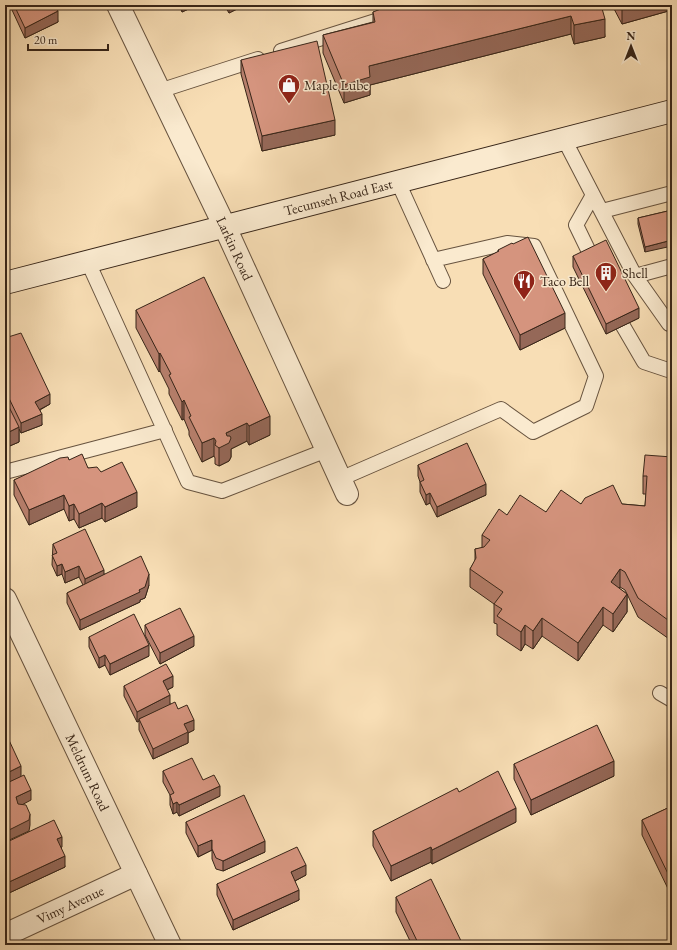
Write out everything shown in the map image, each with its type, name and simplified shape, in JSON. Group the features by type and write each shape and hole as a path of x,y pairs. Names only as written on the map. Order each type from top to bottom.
{"street":[{"name":"Larkin Road","path":"118,5 225,226 344,487"},
{"name":"Tecumseh Road East","path":"5,283 672,111"},
{"name":"Meldrum Road","path":"5,599 170,945"},
{"name":"Vimy Avenue","path":"5,934 136,874"}],"lane":[{"path":"159,91 426,5"},
{"path":"564,139 635,276 668,324 672,324"},
{"path":"398,182 443,281"},
{"path":"602,211 672,193"},
{"path":"592,258 576,225 593,195"},
{"path":"344,487 501,409 533,432 586,406 596,376 534,246 507,243 433,260"},
{"path":"88,262 188,482 222,491 327,450"},
{"path":"635,276 672,266"},
{"path":"623,326 644,362 668,370 672,368"},
{"path":"5,472 165,430"}],"building":[{"path":"14,5 55,5 58,11 25,28"},
{"path":"391,5 601,5 605,19 574,25 571,16 369,66 370,77 344,85 323,35 375,22 373,12"},
{"path":"620,5 637,5 622,9"},
{"name":"Maple Lube","path":"317,41 335,120 262,136 241,60"},
{"path":"672,210 672,240 645,247 638,218"},
{"name":"Taco Bell","path":"528,237 565,313 520,335 483,259 512,243 513,244"},
{"name":"Shell","path":"606,240 639,308 606,324 573,256"},
{"path":"204,277 270,416 249,426 247,423 226,433 227,436 230,436 231,438 229,443 219,448 215,445 216,441 214,438 202,443 189,417 191,416 184,400 182,402 169,375 171,374 136,310"},
{"path":"21,333 50,394 35,402 42,414 21,423 5,390 5,338"},
{"path":"5,399 19,427 5,434"},
{"path":"467,443 486,484 437,507 430,493 426,495 420,482 424,480 418,465"},
{"path":"82,454 88,468 97,467 101,472 122,462 137,492 105,507 102,503 79,514 74,504 69,506 64,495 29,510 14,480 60,458 68,457 69,460"},
{"path":"645,455 672,457 672,565 668,565 672,572 672,623 638,598 625,572 620,569 611,582 627,594 613,614 603,607 578,643 542,618 533,631 525,625 521,632 497,616 502,609 494,604 503,592 470,569 476,558 475,549 484,547 490,540 482,535 499,509 507,515 520,495 546,512 561,490 581,504 585,498 613,485 622,504 645,506 647,476 643,476"},
{"path":"85,529 104,570 85,579 79,566 65,572 62,564 57,566 52,555 57,553 53,544"},
{"path":"141,556 149,574 145,587 139,590 140,592 80,620 67,593"},
{"path":"180,608 194,636 160,653 145,625"},
{"path":"134,614 149,645 110,664 105,655 99,658 89,637"},
{"path":"166,664 173,676 163,681 170,695 137,712 124,686"},
{"path":"175,702 178,709 187,705 194,720 184,724 188,732 153,749 139,719"},
{"path":"597,725 614,761 531,800 514,764"},
{"path":"8,738 21,766 5,774 5,740"},
{"path":"192,758 203,780 214,775 220,786 179,805 177,802 173,804 170,795 174,793 163,771"},
{"path":"498,771 516,808 432,850 431,847 391,866 373,831 457,788 459,792"},
{"path":"24,775 31,790 16,797 18,804 26,805 30,814 29,820 5,832 5,784"},
{"path":"244,795 265,841 223,861 216,858 212,849 212,840 198,846 186,822"},
{"path":"672,806 672,882 642,820"},
{"path":"54,820 62,837 57,839 65,856 9,882 5,873 5,843"},
{"path":"297,847 306,865 291,872 299,890 233,920 217,884"},
{"path":"431,879 463,945 419,945 396,897"}],"place":[{"name":"Maple Lube","path":"289,104"},
{"name":"Shell","path":"606,292"},
{"name":"Taco Bell","path":"524,300"}]}
